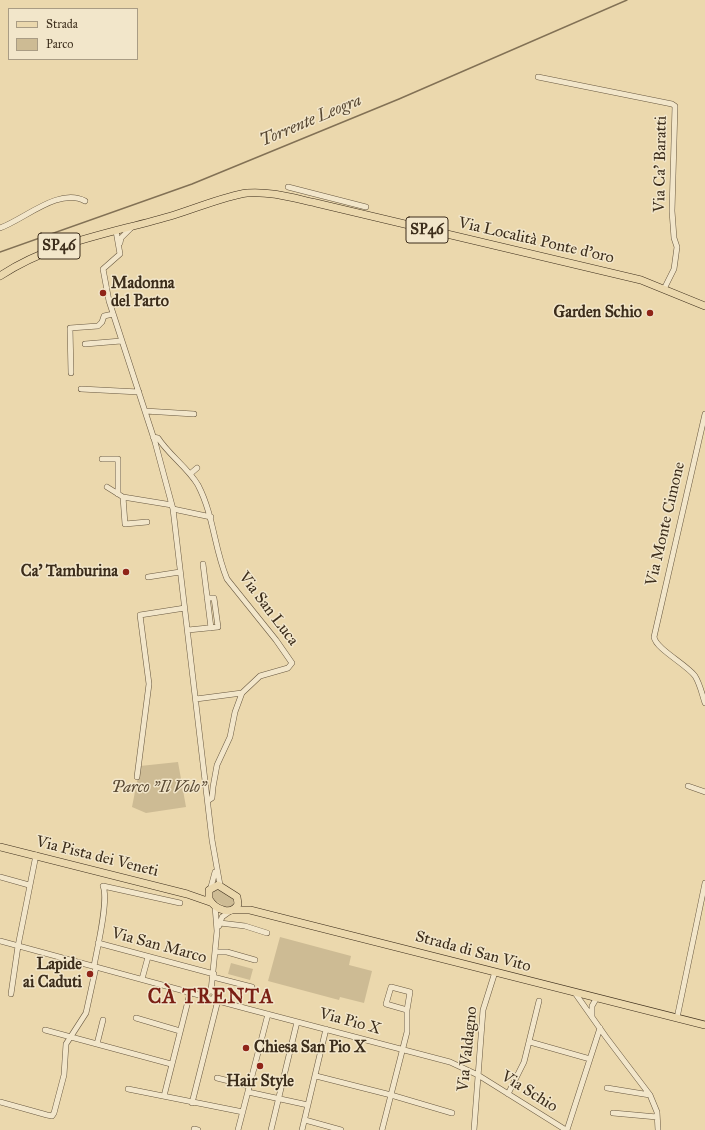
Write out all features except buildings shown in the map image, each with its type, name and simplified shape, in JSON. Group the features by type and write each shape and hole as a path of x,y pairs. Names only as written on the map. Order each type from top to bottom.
{"main road":[{"name":"Via Località Ponte d'oro","path":"116,231 148,223 245,193 268,193 641,280 705,306"},
{"name":"SP46","path":"0,276 27,260 56,247 116,231"},
{"name":"Via Pista dei Veneti","path":"0,847 187,894 231,911"},
{"name":"Via Pista dei Veneti","path":"187,894 200,893 220,885"},
{"path":"220,885 234,894 239,901 250,910"},
{"path":"210,889 207,895 213,904"},
{"path":"231,911 239,901"},
{"name":"Strada di San Vito","path":"231,911 250,910 705,1025"}],"street":[{"name":"Via Ca' Baratti","path":"538,77 672,104 675,106 672,211 677,247 674,269 664,289"},
{"path":"288,187 366,208"},
{"path":"0,228 58,200 75,196 85,201"},
{"path":"119,244 121,238 132,227"},
{"path":"116,231 120,254 103,269 112,314 139,392 173,507 216,867 220,885"},
{"path":"71,372 70,328 98,326 102,322 104,316 112,314"},
{"path":"85,344 121,341"},
{"path":"81,389 139,392"},
{"path":"145,411 194,414"},
{"name":"Via Monte Cimone","path":"705,414 669,566 654,637 654,641 678,659 696,677 705,703"},
{"name":"Via San Luca","path":"153,437 158,438 176,461 190,474 204,497 211,517 222,567 227,579 292,663 288,668 260,676 242,693 235,712 230,737 217,765 212,787 212,798 209,800"},
{"path":"102,459 118,460 120,495 125,524 147,522"},
{"path":"190,474 197,468"},
{"path":"107,487 120,495 211,517"},
{"path":"188,630 211,628 203,564"},
{"path":"148,577 180,572"},
{"path":"137,777 149,684 140,615 185,608"},
{"path":"196,699 242,693"},
{"path":"688,786 705,792"},
{"path":"11,994 18,946 36,855"},
{"path":"210,889 216,867"},
{"path":"0,877 29,885"},
{"path":"677,1018 705,883"},
{"name":"Via San Marco","path":"0,1102 47,1115 52,1116 54,1114 59,1099 66,1044 86,1013 95,966 105,895 103,886 180,903"},
{"path":"213,904 218,931"},
{"path":"209,993 213,975 218,931 222,917 231,911"},
{"path":"220,924 245,926 267,932"},
{"name":"Via Pio X","path":"0,941 190,993 209,993 210,999 216,999 450,1062 478,1075"},
{"name":"Via San Marco","path":"98,943 252,987"},
{"path":"216,952 227,952 255,960"},
{"path":"142,979 148,957"},
{"name":"Via Valdagno","path":"474,1130 482,1040 483,1010 495,972"},
{"path":"382,1130 407,1032 407,1010 410,992 391,987 386,1004 407,1010"},
{"path":"164,1096 190,993"},
{"path":"576,993 650,1095 657,1118 658,1130"},
{"path":"586,1008 594,998"},
{"path":"592,1017 591,1010 594,998"},
{"path":"192,1103 216,999"},
{"path":"508,1094 524,1062 539,1001"},
{"path":"238,1130 268,1014"},
{"path":"136,1018 180,1032"},
{"path":"97,1044 103,1020"},
{"path":"271,1130 298,1022"},
{"path":"567,1130 600,1028"},
{"path":"302,1130 326,1029"},
{"path":"45,1030 171,1064"},
{"path":"530,1042 590,1059"},
{"name":"Via Schio","path":"478,1075 567,1130"},
{"path":"316,1076 391,1095 452,1113"},
{"path":"217,1078 249,1086"},
{"path":"607,1088 650,1095"},
{"path":"128,1089 243,1112"},
{"path":"248,1092 308,1105"},
{"path":"613,1113 657,1118"},
{"path":"305,1120 341,1130"}],"green space":[{"name":"Parco \"Il Volo\"","path":"178,762 186,807 146,813 132,807 140,766"},
{"path":"218,888 233,898 233,905 230,908 225,907 212,898 211,893"},
{"path":"280,937 351,956 349,965 372,971 364,1003 340,997 339,1000 268,981"},
{"path":"231,963 253,969 250,980 228,974"}],"waterway":[{"name":"Torrente Leogra","path":"0,252 192,184 399,99 627,0"}],"place":[{"name":"Madonna del Parto","path":"103,293"},
{"name":"Garden Schio","path":"650,313"},
{"name":"Ca' Tamburina","path":"126,572"},
{"name":"Lapide ai Caduti","path":"90,974"},
{"name":"Chiesa San Pio X","path":"246,1048"},
{"name":"Hair Style","path":"260,1066"}],"district":[{"name":"CÀ TRENTA","path":"211,998"}]}
